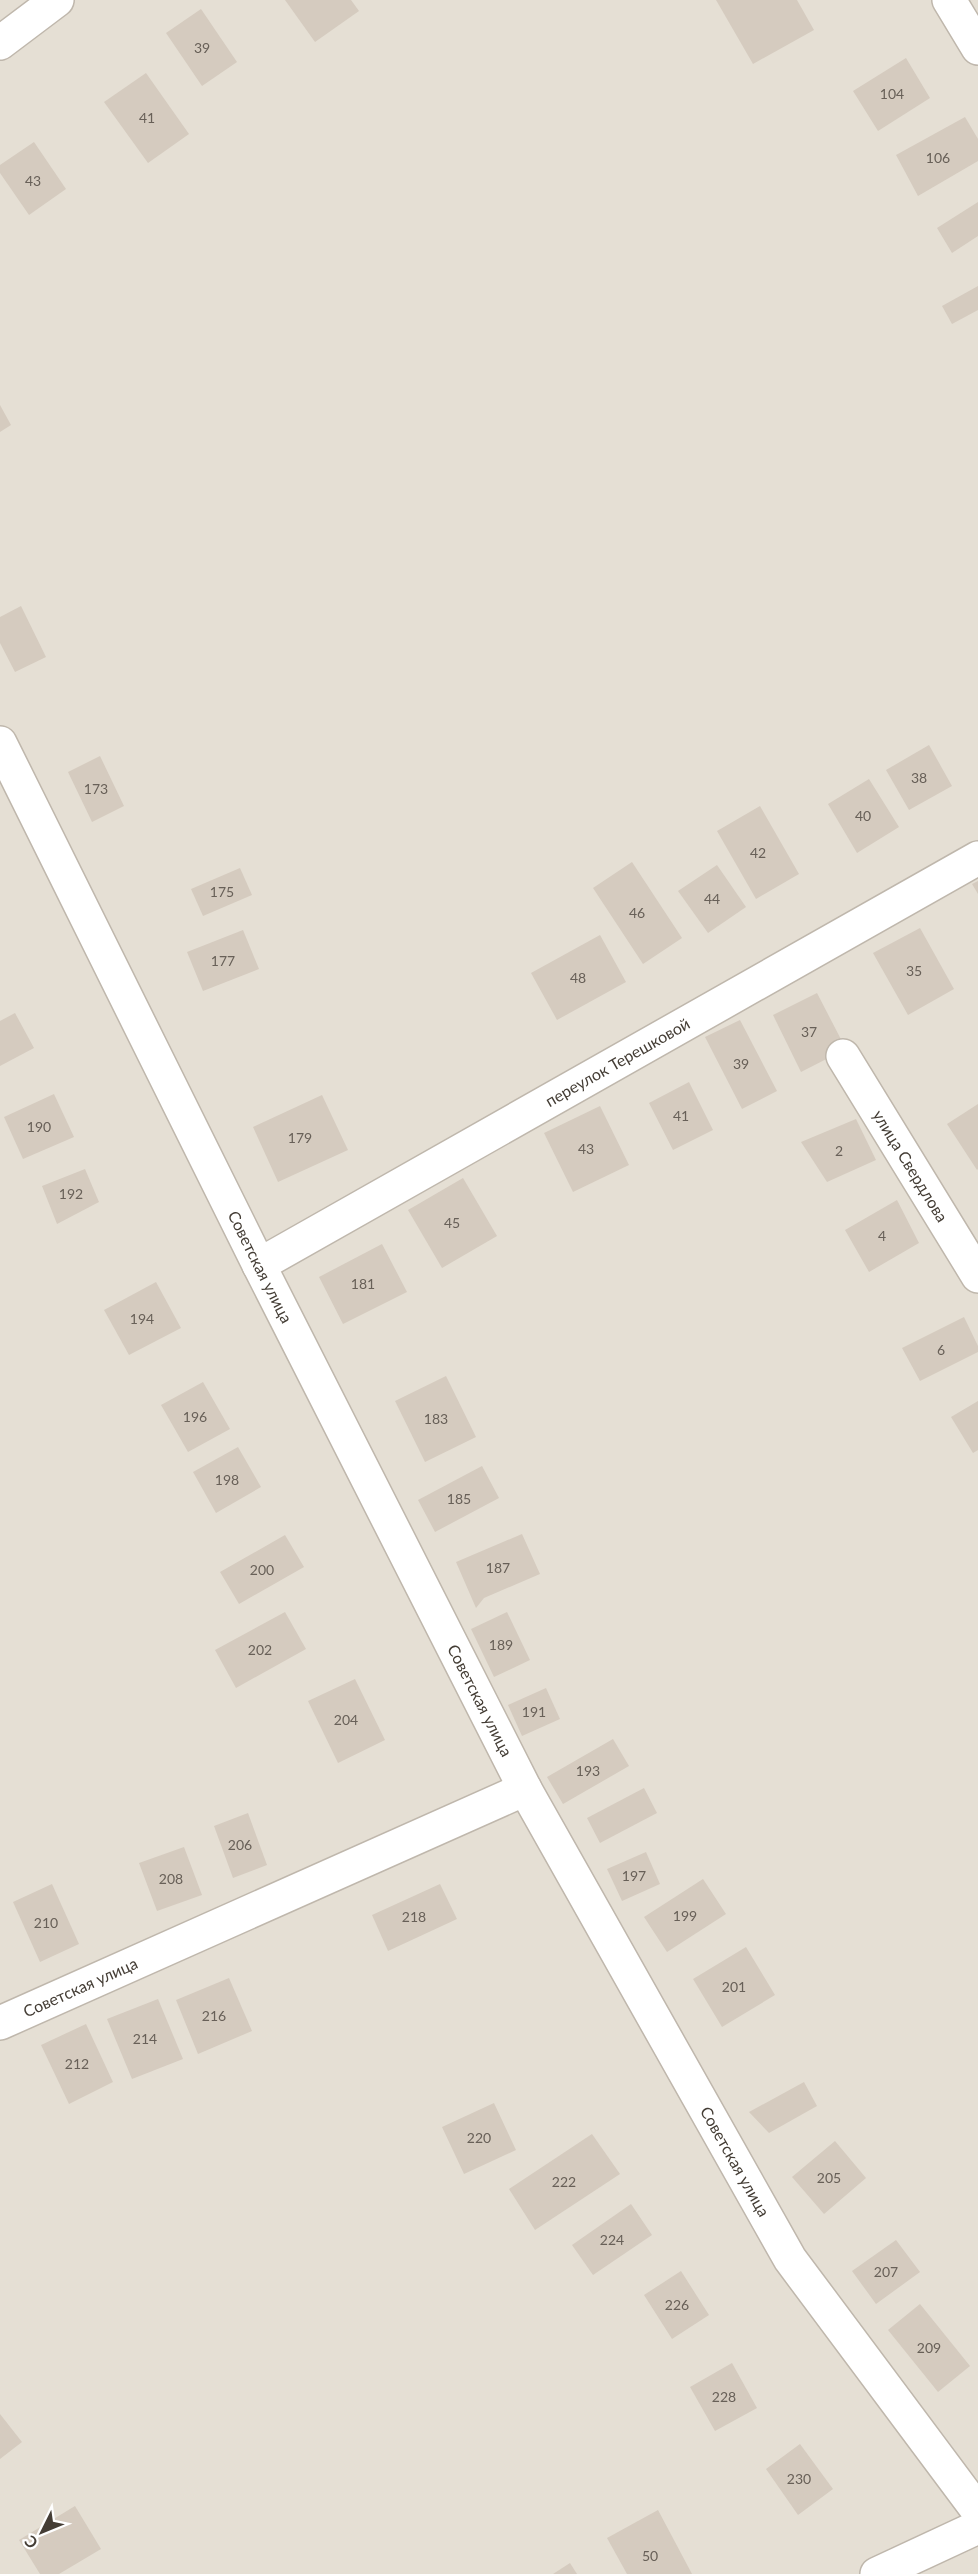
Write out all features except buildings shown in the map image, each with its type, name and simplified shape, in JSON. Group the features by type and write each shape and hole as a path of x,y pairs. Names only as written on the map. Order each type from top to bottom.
{"street":[{"path":"0,43 57,0"},
{"path":"949,0 978,48"},
{"name":"Советская улица","path":"0,743 259,1265 525,1789 790,2259 978,2511"},
{"name":"переулок Терешковой","path":"259,1265 978,858"},
{"name":"улица Свердлова","path":"843,1056 978,1276"},
{"name":"Советская улица","path":"0,2023 525,1789"},
{"path":"877,2574 978,2527"}],"shaded area":[{"path":"0,0 978,0 978,2574 0,2574"}]}
